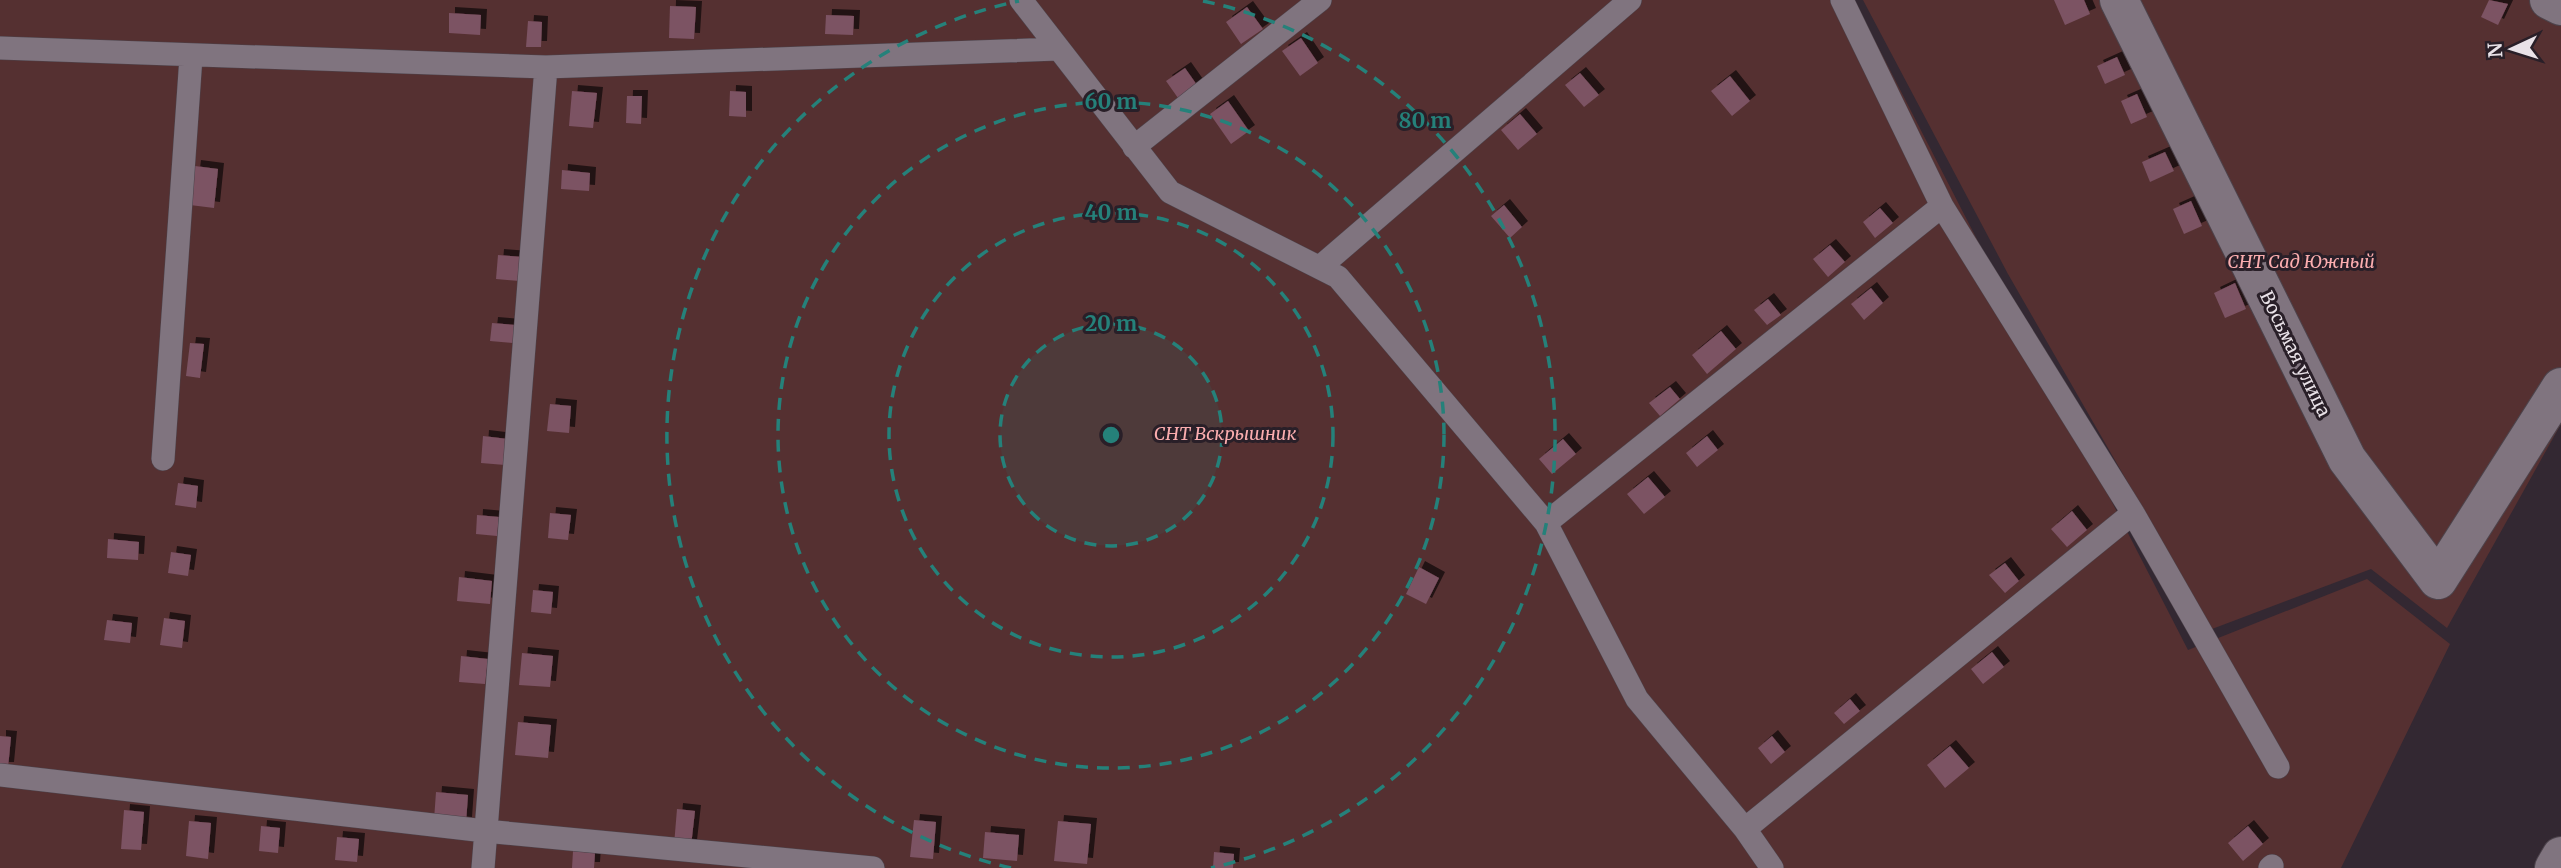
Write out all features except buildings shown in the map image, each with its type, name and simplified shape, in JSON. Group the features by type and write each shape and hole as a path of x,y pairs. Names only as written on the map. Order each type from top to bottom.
{"street":[{"name":"Восьмая улица","path":"2119,0 2347,459 2438,580 2561,387"},
{"path":"2549,0 2561,6"},
{"path":"2554,868 2561,856"}],"lane":[{"path":"1021,0 1170,192 1338,277 1546,523 1637,699 1745,829 1772,868"},
{"path":"1134,146 1320,0"},
{"path":"1320,267 1630,0"},
{"path":"1842,0 1942,206 2133,513 2278,767"},
{"path":"0,48 191,57 546,67 1058,49"},
{"path":"163,459 191,57"},
{"path":"483,868 546,67"},
{"path":"1546,523 1942,206"},
{"path":"1745,829 2133,513"},
{"path":"0,775 485,831 873,868"}],"green space":[{"name":"СНТ Вскрышник","path":"0,0 1854,0 2188,650 2367,579 2450,644 2341,868 0,868"},
{"name":"СНТ Сад Южный","path":"1863,0 2561,0 2561,424 2447,628 2371,569 2212,629 2008,274"}]}
